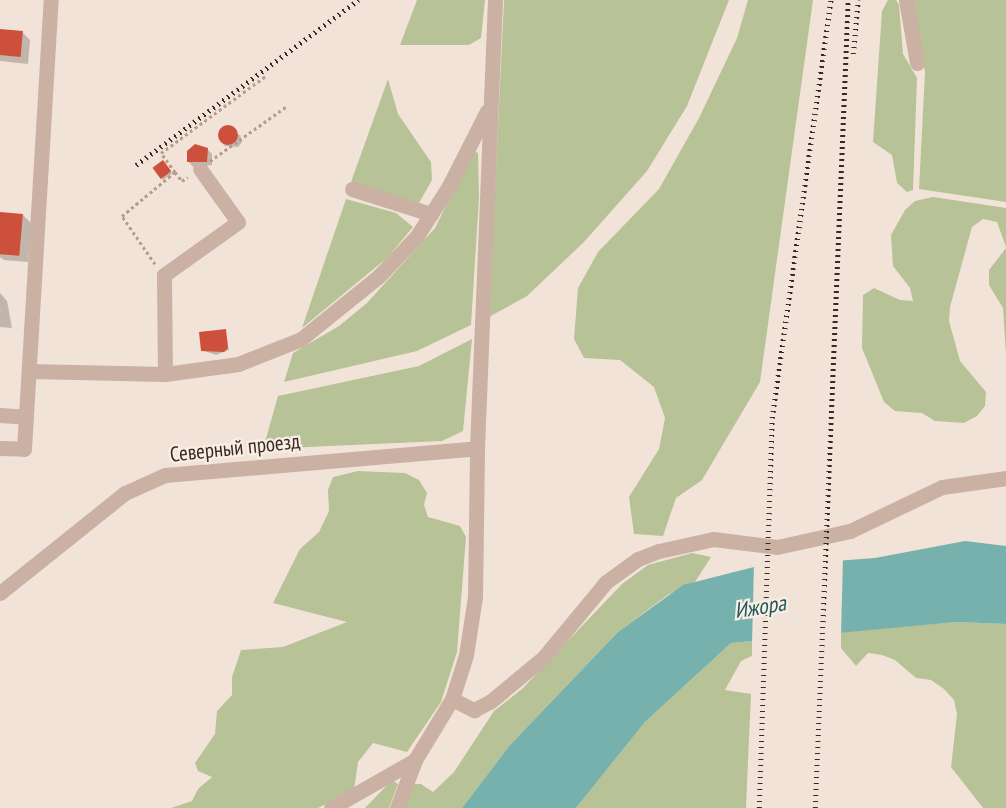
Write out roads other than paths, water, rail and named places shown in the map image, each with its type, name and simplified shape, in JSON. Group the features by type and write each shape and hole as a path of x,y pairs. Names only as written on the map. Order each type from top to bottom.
{"street":[{"path":"0,448 24,449 51,0"},
{"path":"397,808 415,760 452,699 466,655 476,597 477,448 495,0"},
{"path":"906,0 917,63"},
{"path":"29,371 165,374 238,364 301,339 379,276 417,236 490,106"},
{"path":"165,374 164,275 238,222 200,169"},
{"path":"352,189 431,214"},
{"path":"0,415 26,417"},
{"name":"Северный проезд","path":"0,593 126,493 165,475 477,448"},
{"path":"452,699 474,710 490,701 543,658 606,582 638,559 659,551 713,539 777,547 850,531 942,487 1006,478"},
{"path":"331,808 415,760"}],"water":[{"name":"Ижора","path":"965,541 1006,546 1006,624 957,622 731,643 645,722 576,808 462,808 510,745 618,632 683,585 754,567 875,558"}],"railway":[{"path":"136,165 358,0"},
{"path":"759,808 772,418 831,0"},
{"path":"815,808 848,0"},
{"path":"853,54 858,0"}]}
